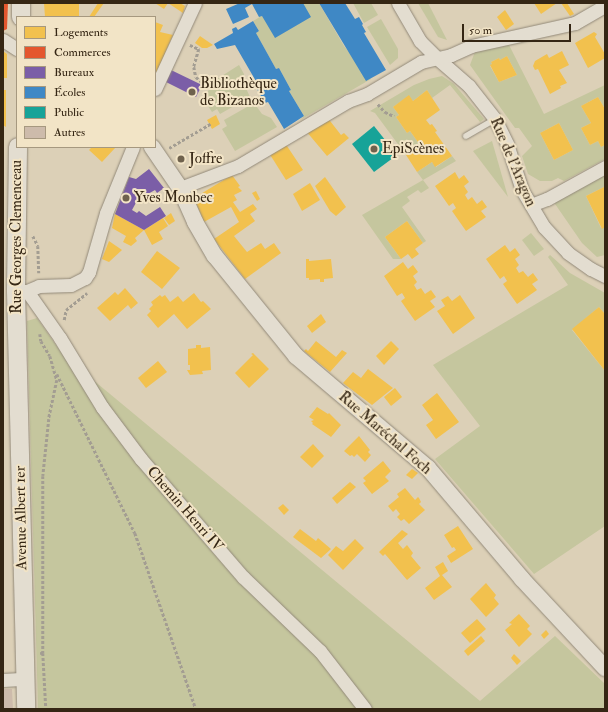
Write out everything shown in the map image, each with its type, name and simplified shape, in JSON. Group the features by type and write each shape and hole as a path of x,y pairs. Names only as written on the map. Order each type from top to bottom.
{"main road":[{"path":"21,16 22,3"},
{"name":"Rue Georges Clemenceau","path":"17,327 22,291 18,148"},
{"name":"Avenue Albert 1er","path":"17,327 26,709"}],"street":[{"path":"156,87 194,3"},
{"name":"Rue de l'Aragon","path":"398,3 420,41 469,86 495,119 507,144 517,178 536,216 562,247 591,269 605,276"},
{"path":"180,188 238,166 348,101 367,94 421,62 451,55 471,46 576,23 605,6"},
{"path":"3,40 16,48"},
{"path":"22,291 39,286 71,285 85,278 89,272 106,213 133,148"},
{"name":"Rue Maréchal Foch","path":"156,151 180,188 195,222 215,256 296,356 428,468 522,579 605,668"},
{"path":"531,205 546,199 605,167"},
{"name":"Chemin Henri IV","path":"22,291 60,338 102,407 141,459 244,577 320,651 365,709"},
{"path":"3,680 25,679"}],"lane":[{"path":"466,136 495,119"}],"path":[{"path":"178,40 199,49 194,67 196,77 202,82"},
{"path":"378,104 385,112 394,116"},
{"path":"156,151 210,124"},
{"path":"60,338 66,310 86,295 91,288 89,272"},
{"path":"46,709 43,653 42,476 48,419 57,380 50,356"},
{"path":"55,372 135,534 196,709"},
{"path":"24,655 43,653"}],"green space":[{"path":"283,3 319,3 344,46 371,79 300,120 304,116 289,91 291,90 279,68 276,69 256,33 259,31 253,21"},
{"path":"353,3 371,3 378,15 364,23"},
{"path":"418,3 428,3 447,40 438,37"},
{"path":"381,19 398,49 398,58 390,65 367,27"},
{"path":"508,43 544,114 605,85 605,109 598,97 581,106 591,123 581,128 590,145 598,141 601,147 605,145 605,159 564,181 558,178 552,181 540,181 528,174 522,156 532,146 519,128 515,128 470,65 476,49","holes":["507,56 517,75 499,82 490,66 492,64 491,62 499,58 500,60","559,123 573,150 554,160 540,133"]},
{"path":"239,65 244,74 244,84 250,97 220,114 217,109 212,112 202,97 209,90 217,87 217,79"},
{"path":"442,76 454,84 484,119 480,122 450,85 432,98 427,90 413,101 409,96 393,107 399,115 396,117 407,133 410,131 420,145 406,155 375,113 370,111 414,85"},
{"path":"254,103 262,114 271,118 277,127 235,151 222,129 227,126 224,120"},
{"path":"492,141 508,197 473,151"},
{"path":"452,156 456,161 423,180 417,172 432,162 436,167"},
{"path":"605,174 605,189 604,187 586,196 601,228 605,227 605,255 597,257 582,243 553,201"},
{"path":"423,180 429,188 421,193 418,190 407,197 410,201 402,207 426,241 423,243 407,221 385,237 401,259 393,259 362,215"},
{"path":"531,233 544,249 534,256 522,240"},
{"path":"550,255 570,273 605,293 605,314 599,307 572,330 605,371 605,526 534,574 435,459 480,426 433,365 568,285 548,257"},
{"path":"37,318 63,355 480,701 555,636 605,684 605,709 38,709 27,321"}],"building: Logements":[{"path":"44,3 79,3 79,16 45,16"},
{"path":"98,3 104,3 95,16 90,16"},
{"path":"155,3 168,3 164,9"},
{"path":"168,3 180,3 185,6 183,13"},
{"path":"534,3 557,3 541,14"},
{"path":"561,3 567,3 574,14 570,16"},
{"path":"505,10 514,24 506,30 497,17"},
{"path":"156,22 163,25 160,32 173,35 157,72"},
{"path":"594,32 597,34 595,37 605,54 605,58 588,68 575,43"},
{"path":"200,36 213,45 207,48 202,48 195,43"},
{"path":"3,51 7,54 7,78 3,78"},
{"path":"562,51 569,65 559,70 567,83 560,86 561,88 550,94 538,69 535,70 533,66 535,61 547,54 549,58"},
{"path":"507,56 517,75 499,82 490,65 492,64 491,62 499,58 500,60"},
{"path":"3,90 6,90 6,127 3,125"},
{"path":"427,90 440,110 426,120 430,125 432,124 437,131 435,132 452,156 435,167 432,162 417,172 406,155 420,145 410,131 407,133 396,117 399,115 393,107 409,95 413,101"},
{"path":"598,97 605,109 605,145 601,147 598,141 590,145 581,128 591,123 581,106"},
{"path":"216,115 220,124 212,129 207,120"},
{"path":"327,117 341,135 344,133 349,138 327,156 306,131"},
{"path":"559,123 573,150 554,160 540,133"},
{"path":"285,143 303,170 286,180 269,153"},
{"path":"91,148 115,148 102,162 89,150"},
{"path":"455,172 459,179 464,175 469,182 464,186 468,192 465,195 468,200 472,197 477,204 482,200 487,207 481,211 486,217 466,231 452,211 456,208 453,203 449,206 435,186"},
{"path":"232,175 240,186 238,187 242,191 234,195 237,200 233,202 240,212 253,204 257,209 250,214 255,221 234,236 247,252 261,243 265,249 274,243 281,253 245,279 214,239 239,222 231,207 204,222 194,198"},
{"path":"325,177 346,207 336,216 330,211 315,186"},
{"path":"310,183 320,200 302,211 293,194"},
{"path":"604,187 605,227 602,229 586,196"},
{"path":"256,191 260,199 257,201 252,193"},
{"path":"171,213 175,221 169,225 164,218"},
{"path":"115,214 144,230 135,238 137,241 131,246 123,242 126,236 112,228"},
{"path":"163,218 168,226 159,232 163,239 152,245 144,230"},
{"path":"407,221 423,243 415,249 419,254 412,259 408,254 401,259 385,237"},
{"path":"109,241 122,250 109,262 102,259"},
{"path":"505,245 510,252 515,248 520,255 515,259 519,265 516,268 519,273 523,271 528,277 533,273 538,280 532,284 537,290 517,304 503,284 507,281 504,276 500,279 486,259"},
{"path":"157,251 180,268 162,289 141,272"},
{"path":"306,259 309,259 309,261 331,259 333,278 324,279 324,282 320,282 320,279 309,280 309,278 306,278"},
{"path":"403,262 408,269 413,265 418,272 413,276 417,282 414,285 417,290 421,288 425,294 431,290 436,297 430,301 435,307 415,321 401,301 405,298 402,293 397,296 384,276"},
{"path":"125,288 138,303 131,309 128,305 110,321 97,308 115,292 118,295"},
{"path":"194,293 201,302 203,301 211,309 187,329 174,314 158,328 147,315 151,311 149,309 153,305 151,302 160,295 162,297 165,295 170,302 178,296 183,302"},
{"path":"460,295 475,318 453,334 437,311 445,306 441,300 448,296 452,301"},
{"path":"599,307 605,314 605,371 572,329"},
{"path":"321,314 326,322 312,333 307,326"},
{"path":"316,341 336,357 342,350 347,353 330,372 304,351 306,349 308,351"},
{"path":"391,341 399,349 384,365 376,356"},
{"path":"196,345 201,345 201,348 210,347 211,370 202,371 203,374 190,375 187,370 190,370 190,365 188,365 188,349 196,348"},
{"path":"253,353 269,369 249,388 235,373 253,355 251,354"},
{"path":"158,361 167,372 146,388 138,378"},
{"path":"368,369 393,388 372,405 343,383 353,372 361,378"},
{"path":"395,388 402,397 391,406 384,397"},
{"path":"437,393 459,422 436,439 426,425 433,420 422,405"},
{"path":"317,407 328,414 329,413 341,425 331,437 312,424 313,423 311,421 314,420 309,417"},
{"path":"359,436 370,450 368,452 371,455 365,462 357,454 354,457 352,455 350,456 344,451"},
{"path":"313,444 324,456 312,468 300,457"},
{"path":"383,461 391,471 385,477 389,481 372,494 363,483 366,481 363,478"},
{"path":"412,469 418,473 412,479 406,475"},
{"path":"350,482 356,487 337,504 332,498"},
{"path":"405,488 415,500 418,497 419,498 421,502 419,504 425,510 409,524 404,519 401,521 397,517 400,514 396,509 393,512 388,506 399,497 397,494"},
{"path":"283,504 289,510 284,515 278,508"},
{"path":"458,526 473,549 451,563 447,556 456,550 454,547 452,548 444,535"},
{"path":"300,529 316,541 318,538 331,549 321,558 293,537"},
{"path":"402,530 408,534 398,543 403,549 407,545 413,553 411,556 421,568 407,580 385,554 383,556 379,552"},
{"path":"355,539 364,548 343,570 328,555 336,546 343,551"},
{"path":"443,562 448,571 442,575 452,587 434,600 425,588 440,576 435,567"},
{"path":"486,583 496,595 494,598 499,604 486,617 470,599"},
{"path":"519,614 530,626 527,629 532,634 519,647 505,630 512,624 509,623"},
{"path":"477,619 486,629 470,643 461,633"},
{"path":"546,630 549,634 544,639 541,635"},
{"path":"481,636 485,641 468,656 464,651"},
{"path":"514,654 521,661 517,665 511,658"}],"building: Commerces":[{"path":"3,3 8,3 7,29 3,31"}],"building: Bureaux":[{"path":"171,70 202,85 196,97 166,82"},
{"path":"149,169 164,188 157,193 155,190 146,195 143,190 132,210 137,213 139,211 146,216 160,207 166,216 144,230 115,214 129,177 136,179"}],"building: Écoles":[{"path":"240,3 303,3 311,17 275,38 262,16 259,17 252,4 245,8 249,17 233,24 226,9"},
{"path":"319,3 345,3 355,19 359,17 366,32 364,33 386,70 366,81"},
{"path":"253,21 259,31 256,33 276,69 279,68 291,90 289,91 304,116 284,129 268,102 265,103 254,84 257,83 235,45 217,49 214,44 233,33 232,29 236,27 238,30"}],"building: Public":[{"name":"EpiScènes","path":"374,126 397,155 374,172 352,144"}],"building: Autres":[{"path":"3,689 12,689 13,709 3,709"}],"place":[{"name":"Bibliothèque de Bizanos","path":"192,92"},
{"name":"EpiScènes","path":"374,149"},
{"name":"Joffre","path":"181,159"},
{"name":"Yves Monbec","path":"126,198"}]}
